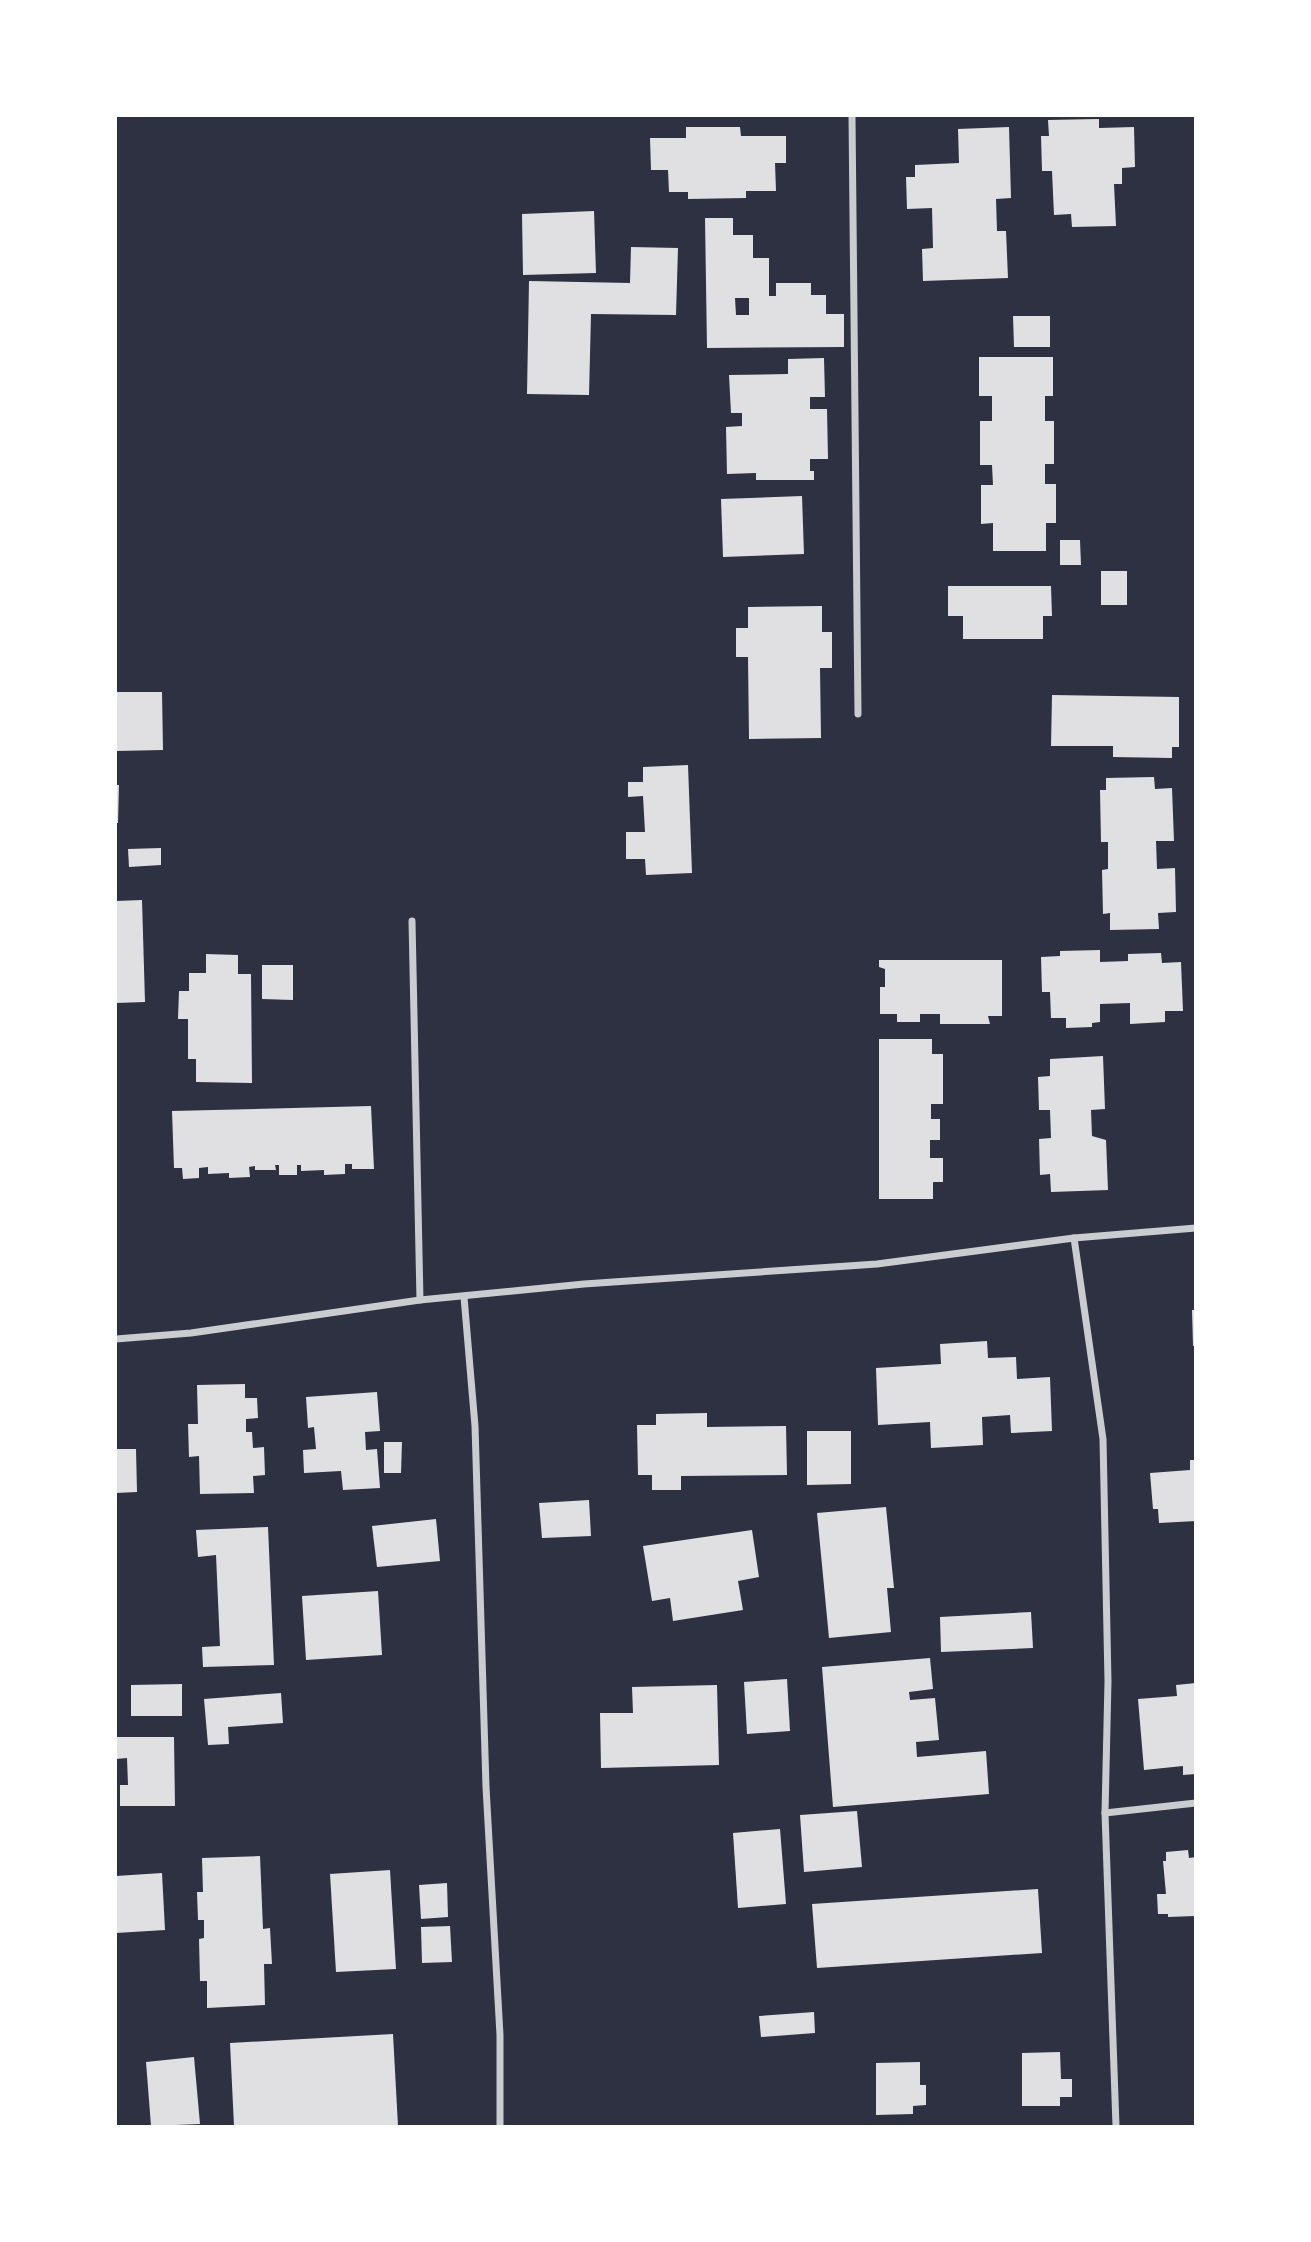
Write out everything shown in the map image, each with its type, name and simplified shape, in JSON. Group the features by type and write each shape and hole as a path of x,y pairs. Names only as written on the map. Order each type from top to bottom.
{"street":[{"path":"852,116 858,714"},
{"path":"412,922 420,1300"},
{"path":"116,1339 191,1333 420,1300 597,1283 877,1264 1074,1238 1195,1228"},
{"path":"1074,1238 1102,1439 1108,1681 1105,1813 1116,2126"},
{"path":"464,1297 475,1426 486,1787 500,2035 500,2126"},
{"path":"1105,1813 1195,1803"}],"building":[{"path":"1099,119 1099,128 1134,127 1135,167 1122,168 1122,184 1114,184 1116,226 1072,227 1071,214 1054,215 1052,171 1042,171 1041,136 1049,136 1048,120"},
{"path":"686,127 740,127 741,136 786,136 786,163 775,163 776,191 746,191 746,198 688,199 688,192 669,192 668,170 651,170 650,138 686,138"},
{"path":"1009,127 1011,198 996,199 997,231 1006,231 1008,278 923,281 922,249 933,248 932,208 907,209 906,177 915,177 915,165 959,163 958,129"},
{"path":"594,211 596,273 523,275 522,214"},
{"path":"705,218 733,218 733,235 753,235 753,258 769,258 769,296 776,296 776,283 811,283 811,295 826,295 826,314 844,314 844,347 707,348","holes":["735,298 749,298 749,315 736,315"]},
{"path":"631,247 678,248 676,315 591,314 589,395 527,394 529,281 630,283"},
{"path":"1013,316 1050,316 1050,347 1014,347"},
{"path":"979,357 1053,357 1053,396 1045,396 1045,421 1054,421 1054,464 1045,464 1045,484 1056,484 1056,523 1046,523 1046,551 993,551 993,523 981,524 981,485 993,485 992,465 980,465 980,421 992,421 992,396 979,396"},
{"path":"824,358 825,397 810,397 810,409 827,409 828,459 810,459 810,471 814,471 814,480 756,480 756,473 727,474 726,427 742,426 742,413 731,413 729,375 788,374 788,359"},
{"path":"802,496 804,554 723,557 721,499"},
{"path":"1060,540 1080,540 1081,565 1060,565"},
{"path":"1101,571 1127,571 1127,605 1101,605"},
{"path":"948,586 1051,586 1052,616 1043,616 1043,639 963,639 963,616 948,616"},
{"path":"822,606 822,632 832,632 832,668 820,668 821,738 749,739 748,657 736,657 736,628 748,628 748,607"},
{"path":"116,692 162,692 163,750 116,751"},
{"path":"1052,695 1179,697 1179,747 1172,747 1172,758 1113,757 1113,746 1051,746"},
{"path":"688,765 692,873 646,875 645,859 626,859 626,832 645,832 643,796 628,797 628,782 643,782 643,767"},
{"path":"1154,777 1155,789 1172,788 1174,841 1156,841 1157,869 1175,868 1176,912 1158,913 1159,929 1110,930 1110,913 1103,914 1102,870 1108,869 1108,842 1101,842 1100,790 1106,790 1106,778"},
{"path":"116,785 119,785 118,823 116,823"},
{"path":"161,848 161,865 129,867 128,849"},
{"path":"142,900 145,1002 116,1003 116,901"},
{"path":"1100,950 1100,962 1128,961 1128,954 1161,953 1162,963 1181,962 1183,1011 1165,1011 1165,1022 1130,1024 1130,1003 1100,1004 1100,1022 1092,1023 1092,1027 1066,1028 1066,1018 1051,1018 1050,992 1042,992 1041,957 1060,956 1060,951"},
{"path":"206,954 238,955 238,974 251,974 252,1083 196,1082 196,1059 188,1059 188,1019 178,1019 179,991 189,991 189,973 206,973"},
{"path":"879,960 1002,960 1002,1016 988,1016 990,1024 940,1024 940,1014 920,1014 920,1022 897,1022 897,1014 880,1014 880,987 885,987 885,969 879,967"},
{"path":"262,965 293,965 293,1000 262,999"},
{"path":"879,1039 932,1039 932,1054 943,1054 943,1104 931,1104 931,1119 940,1119 940,1140 930,1140 930,1158 943,1158 943,1182 933,1182 933,1199 879,1199"},
{"path":"1103,1056 1105,1109 1091,1110 1092,1136 1106,1140 1108,1190 1051,1192 1050,1174 1040,1175 1039,1139 1051,1138 1050,1110 1039,1110 1038,1077 1050,1076 1050,1059"},
{"path":"371,1106 374,1169 352,1169 352,1164 345,1164 345,1174 324,1175 324,1170 301,1171 301,1165 297,1165 297,1175 279,1175 279,1165 275,1165 276,1170 255,1170 255,1166 249,1167 250,1177 229,1178 229,1173 208,1174 208,1167 199,1168 199,1178 183,1179 182,1168 174,1168 172,1111"},
{"path":"1192,1310 1196,1310 1196,1346 1193,1346"},
{"path":"987,1341 988,1358 1016,1357 1017,1379 1050,1377 1052,1431 1011,1433 1010,1415 982,1417 983,1445 931,1448 930,1422 878,1425 876,1368 941,1364 940,1344"},
{"path":"245,1384 245,1398 257,1398 258,1418 246,1419 246,1432 252,1432 253,1448 264,1447 265,1475 253,1476 254,1493 200,1494 199,1456 189,1457 188,1424 198,1424 197,1385"},
{"path":"377,1392 380,1431 365,1432 366,1450 377,1449 380,1488 343,1490 341,1471 304,1473 303,1450 316,1449 314,1427 308,1428 306,1397"},
{"path":"707,1413 707,1427 786,1426 787,1475 681,1476 681,1490 652,1490 652,1475 638,1475 637,1425 656,1425 656,1414"},
{"path":"807,1431 851,1431 851,1484 807,1485"},
{"path":"384,1442 402,1442 401,1473 384,1473"},
{"path":"116,1449 136,1449 137,1492 116,1493"},
{"path":"1190,1460 1196,1460 1196,1521 1159,1523 1158,1509 1153,1509 1150,1473 1190,1470"},
{"path":"589,1500 591,1536 542,1538 539,1503"},
{"path":"886,1507 894,1588 887,1588 891,1632 829,1638 817,1513"},
{"path":"436,1519 440,1561 377,1567 372,1526"},
{"path":"268,1527 274,1665 203,1667 202,1647 220,1646 216,1555 198,1557 196,1530"},
{"path":"752,1530 759,1577 738,1581 743,1610 673,1621 670,1598 652,1601 643,1546"},
{"path":"378,1591 382,1655 306,1660 302,1596"},
{"path":"1031,1612 1033,1648 941,1652 940,1617"},
{"path":"930,1658 933,1689 909,1692 910,1700 935,1698 939,1740 916,1742 917,1757 986,1751 989,1794 833,1807 822,1667"},
{"path":"787,1679 790,1731 747,1734 744,1682"},
{"path":"1196,1683 1196,1774 1183,1775 1183,1766 1144,1770 1138,1699 1177,1696 1176,1685"},
{"path":"182,1684 182,1716 131,1716 131,1685"},
{"path":"717,1685 719,1765 601,1768 600,1713 633,1713 632,1687"},
{"path":"281,1693 283,1723 228,1727 229,1744 208,1745 204,1699"},
{"path":"116,1737 174,1737 175,1806 120,1806 120,1785 128,1785 127,1758 116,1759"},
{"path":"857,1811 862,1867 804,1872 800,1815"},
{"path":"780,1829 786,1904 738,1908 733,1833"},
{"path":"1188,1850 1189,1858 1196,1857 1195,1916 1168,1917 1168,1914 1158,1914 1157,1894 1166,1894 1163,1861 1166,1861 1166,1852"},
{"path":"260,1856 263,1929 270,1928 272,1964 264,1964 265,2005 207,2008 207,1981 200,1981 199,1939 204,1938 204,1920 198,1920 197,1892 203,1892 202,1858"},
{"path":"390,1870 396,1969 336,1972 330,1874"},
{"path":"162,1873 165,1930 116,1933 116,1876"},
{"path":"447,1883 448,1917 421,1919 419,1885"},
{"path":"1038,1889 1042,1953 817,1968 812,1904"},
{"path":"450,1926 452,1962 422,1963 421,1927"},
{"path":"814,2012 815,2033 761,2037 759,2016"},
{"path":"393,2034 398,2126 234,2126 230,2043"},
{"path":"1060,2052 1061,2079 1072,2079 1072,2097 1060,2097 1060,2106 1022,2106 1022,2053"},
{"path":"194,2057 200,2124 151,2126 146,2062"},
{"path":"920,2062 920,2085 926,2085 926,2105 913,2106 913,2114 876,2115 876,2063"}]}
